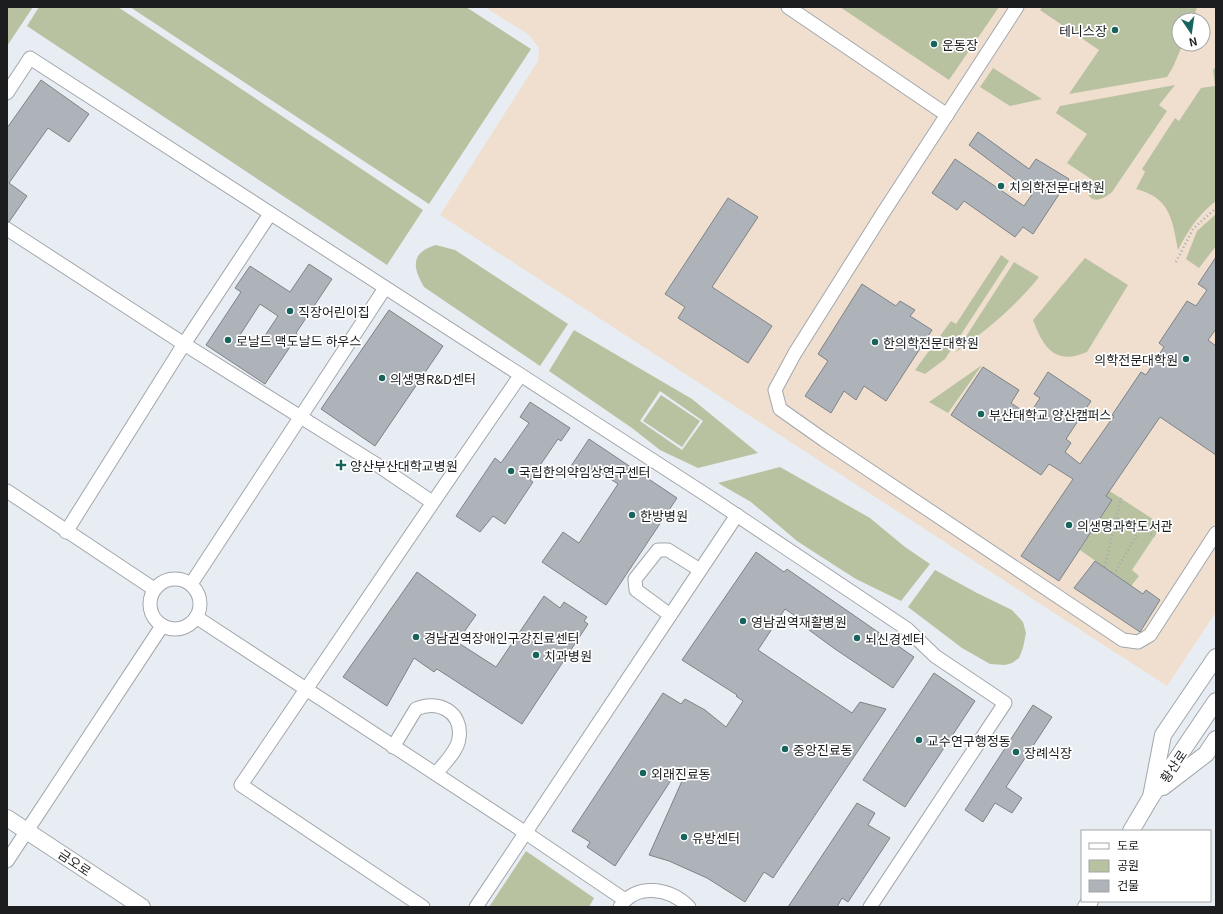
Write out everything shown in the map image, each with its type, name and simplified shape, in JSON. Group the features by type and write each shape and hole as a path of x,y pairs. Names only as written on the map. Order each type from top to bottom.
{"main road":[{"path":"1151,797 1162,735 1216,657"},
{"name":"황산로","path":"1132,830 1151,797 1216,701"},
{"path":"1151,797 1206,754 1216,739"},
{"name":"금오로","path":"7,818 142,907"}],"street":[{"path":"788,7 947,115"},
{"path":"1017,7 795,353 775,390 776,400 780,409 1123,640 1138,642 1150,635 1216,533"},
{"path":"7,92 30,58 737,515 907,630 935,656 1006,704 870,907"},
{"path":"66,532 184,344 270,214"},
{"path":"7,229 432,502"},
{"path":"191,584 386,288"},
{"path":"423,907 241,785 432,502 520,376"},
{"path":"7,491 66,532 154,589"},
{"path":"476,907 737,515"},
{"path":"670,615 636,590 635,579 658,550 668,550 700,570"},
{"path":"176,578 191,584 196,589 200,603 196,617 184,627 177,629 162,626 151,613 150,600 154,589 160,583 176,578"},
{"path":"196,617 526,833 622,903 643,891 658,891 669,893 689,907"},
{"path":"7,862 162,626"},
{"path":"393,747 416,709 431,705 440,706 451,712 459,730 459,739 452,754 436,774"}],"path":[{"path":"1176,262 1187,245 1193,229 1216,208"},
{"path":"1105,567 1121,498"},
{"path":"1116,518 1155,536"},
{"path":"1114,574 1140,529 1155,521"}],"shaded area":[{"name":"부산대학교 양산캠퍼스","path":"485,7 1216,7 1216,612 1167,686 440,215 538,61 539,48 529,35"}],"green space":[{"path":"7,7 33,7 7,46"},
{"path":"39,7 118,7 423,210 387,265 27,26"},
{"path":"130,7 466,7 531,49 429,204"},
{"name":"운동장","path":"840,7 999,7 949,80"},
{"name":"테니스장","path":"1042,7 1197,7 1195,12 1171,12 1171,52 1180,52 1167,77 1069,94 1099,50 1040,10"},
{"path":"1216,66 1216,201 1194,223 1178,250 1174,228 1168,211 1156,198 1136,189 1145,172 1142,169 1175,118 1179,121 1201,88 1215,86 1213,70"},
{"path":"993,68 1042,99 1010,106 980,87"},
{"path":"1175,85 1159,105 1167,111 1112,192 1098,200 1091,198 1087,190 1094,181 1067,163 1087,134 1056,113 1060,106"},
{"path":"1216,214 1216,246 1199,268 1186,259 1197,231"},
{"path":"436,245 455,250 568,324 540,366 424,287 417,273 416,261 422,252"},
{"path":"1001,255 1009,261 945,359 925,374 915,370 951,321 956,324"},
{"path":"1085,258 1128,285 1087,352 1076,356 1066,357 1058,355 1046,346 1033,320"},
{"path":"1014,262 1039,277 1000,318 956,352"},
{"path":"574,330 692,399 758,453 698,468 660,450 632,428 549,371","holes":["660,391 703,421 682,450 640,421"]},
{"path":"982,365 948,413 929,402"},
{"path":"661,395 700,421 682,447 643,421"},
{"path":"780,467 870,518 905,547 930,564 901,601 856,579 834,565 797,541 751,502 718,483"},
{"path":"1108,490 1162,525 1132,570 1139,576 1131,586 1080,550 1112,500 1104,495"},
{"path":"935,570 1012,610 1023,622 1026,633 1019,658 1012,663 1005,665 990,664 962,648 908,607"},
{"path":"526,851 594,898 589,907 489,907"}],"building":[{"path":"41,80 89,114 69,142 48,128 9,183 27,196 9,222 7,221 7,128"},
{"name":"치의학전문대학원","path":"978,132 1029,169 1036,159 1069,179 1033,234 1023,227 1015,237 964,201 957,210 932,193 955,159 1024,206 1033,193 969,145"},
{"path":"728,198 758,217 712,287 772,326 748,363 678,318 685,307 665,294"},
{"path":"1216,257 1216,329 1208,340 1216,346 1216,455 1160,417 1106,496 1112,500 1059,581 1021,556 1073,479 1049,464 1041,475 951,415 983,367 1019,390 1011,403 1029,415 1040,398 1034,394 1048,372 1091,401 1066,439 1071,443 1065,452 1080,464 1114,416 1112,415 1141,372 1146,375 1164,347 1159,343 1187,301 1196,306 1207,290 1198,284"},
{"path":"309,264 332,279 296,333 298,335 265,384 206,345 241,292 235,288 250,266 290,292","holes":["260,304 278,316 258,346 240,335"]},
{"name":"한의학전문대학원","path":"862,284 896,306 900,301 915,310 910,316 932,330 886,401 864,386 856,400 844,391 831,413 805,396 828,361 818,354"},
{"name":"의생명R&D센터","path":"389,310 443,346 375,446 321,409"},
{"name":"국립한의약임상연구센터","path":"530,402 570,428 561,441 558,439 530,480 533,482 505,524 493,516 480,532 456,516 495,458 501,463 529,423 520,417"},
{"name":"한방병원","path":"589,439 677,498 606,605 542,562 563,532 579,543 618,484 594,468 588,477 571,466"},
{"path":"756,552 784,572 787,569 914,657 893,688 835,649 805,627 807,624 785,609 758,650 852,713 860,702 886,709 773,878 764,872 745,902 707,878 669,861 649,855 686,772 679,768 615,866 587,847 590,842 572,831 663,693 681,704 685,699 705,710 726,727 743,701 736,696 737,695 682,660"},
{"path":"1095,561 1143,594 1146,590 1160,600 1140,632 1074,588"},
{"path":"417,572 476,615 457,642 496,667 544,596 560,608 564,602 587,617 584,621 588,624 522,724 437,669 434,672 414,658 387,706 343,677"},
{"name":"교수연구행정동","path":"934,673 975,701 905,807 863,780"},
{"name":"장례식장","path":"1033,705 1052,717 1006,787 1022,798 1012,813 995,803 983,822 965,810"},
{"path":"857,803 875,813 868,825 890,838 848,902 842,898 837,907 788,907"}],"place":[{"name":"테니스장","path":"1115,30"},
{"name":"운동장","path":"934,44"},
{"name":"치의학전문대학원","path":"1001,186"},
{"name":"직장어린이집","path":"290,311"},
{"name":"로날드 맥도날드 하우스","path":"228,340"},
{"name":"한의학전문대학원","path":"875,342"},
{"name":"의학전문대학원","path":"1186,359"},
{"name":"의생명R&D센터","path":"382,378"},
{"name":"부산대학교 양산캠퍼스","path":"981,414"},
{"name":"양산부산대학교병원","path":"341,465"},
{"name":"국립한의약임상연구센터","path":"511,471"},
{"name":"한방병원","path":"632,515"},
{"name":"의생명과학도서관","path":"1069,525"},
{"name":"영남권역재활병원","path":"743,621"},
{"name":"경남권역장애인구강진료센터","path":"416,637"},
{"name":"뇌신경센터","path":"857,638"},
{"name":"치과병원","path":"536,655"},
{"name":"교수연구행정동","path":"919,740"},
{"name":"중앙진료동","path":"785,749"},
{"name":"장례식장","path":"1016,752"},
{"name":"외래진료동","path":"643,773"},
{"name":"유방센터","path":"684,837"}]}
